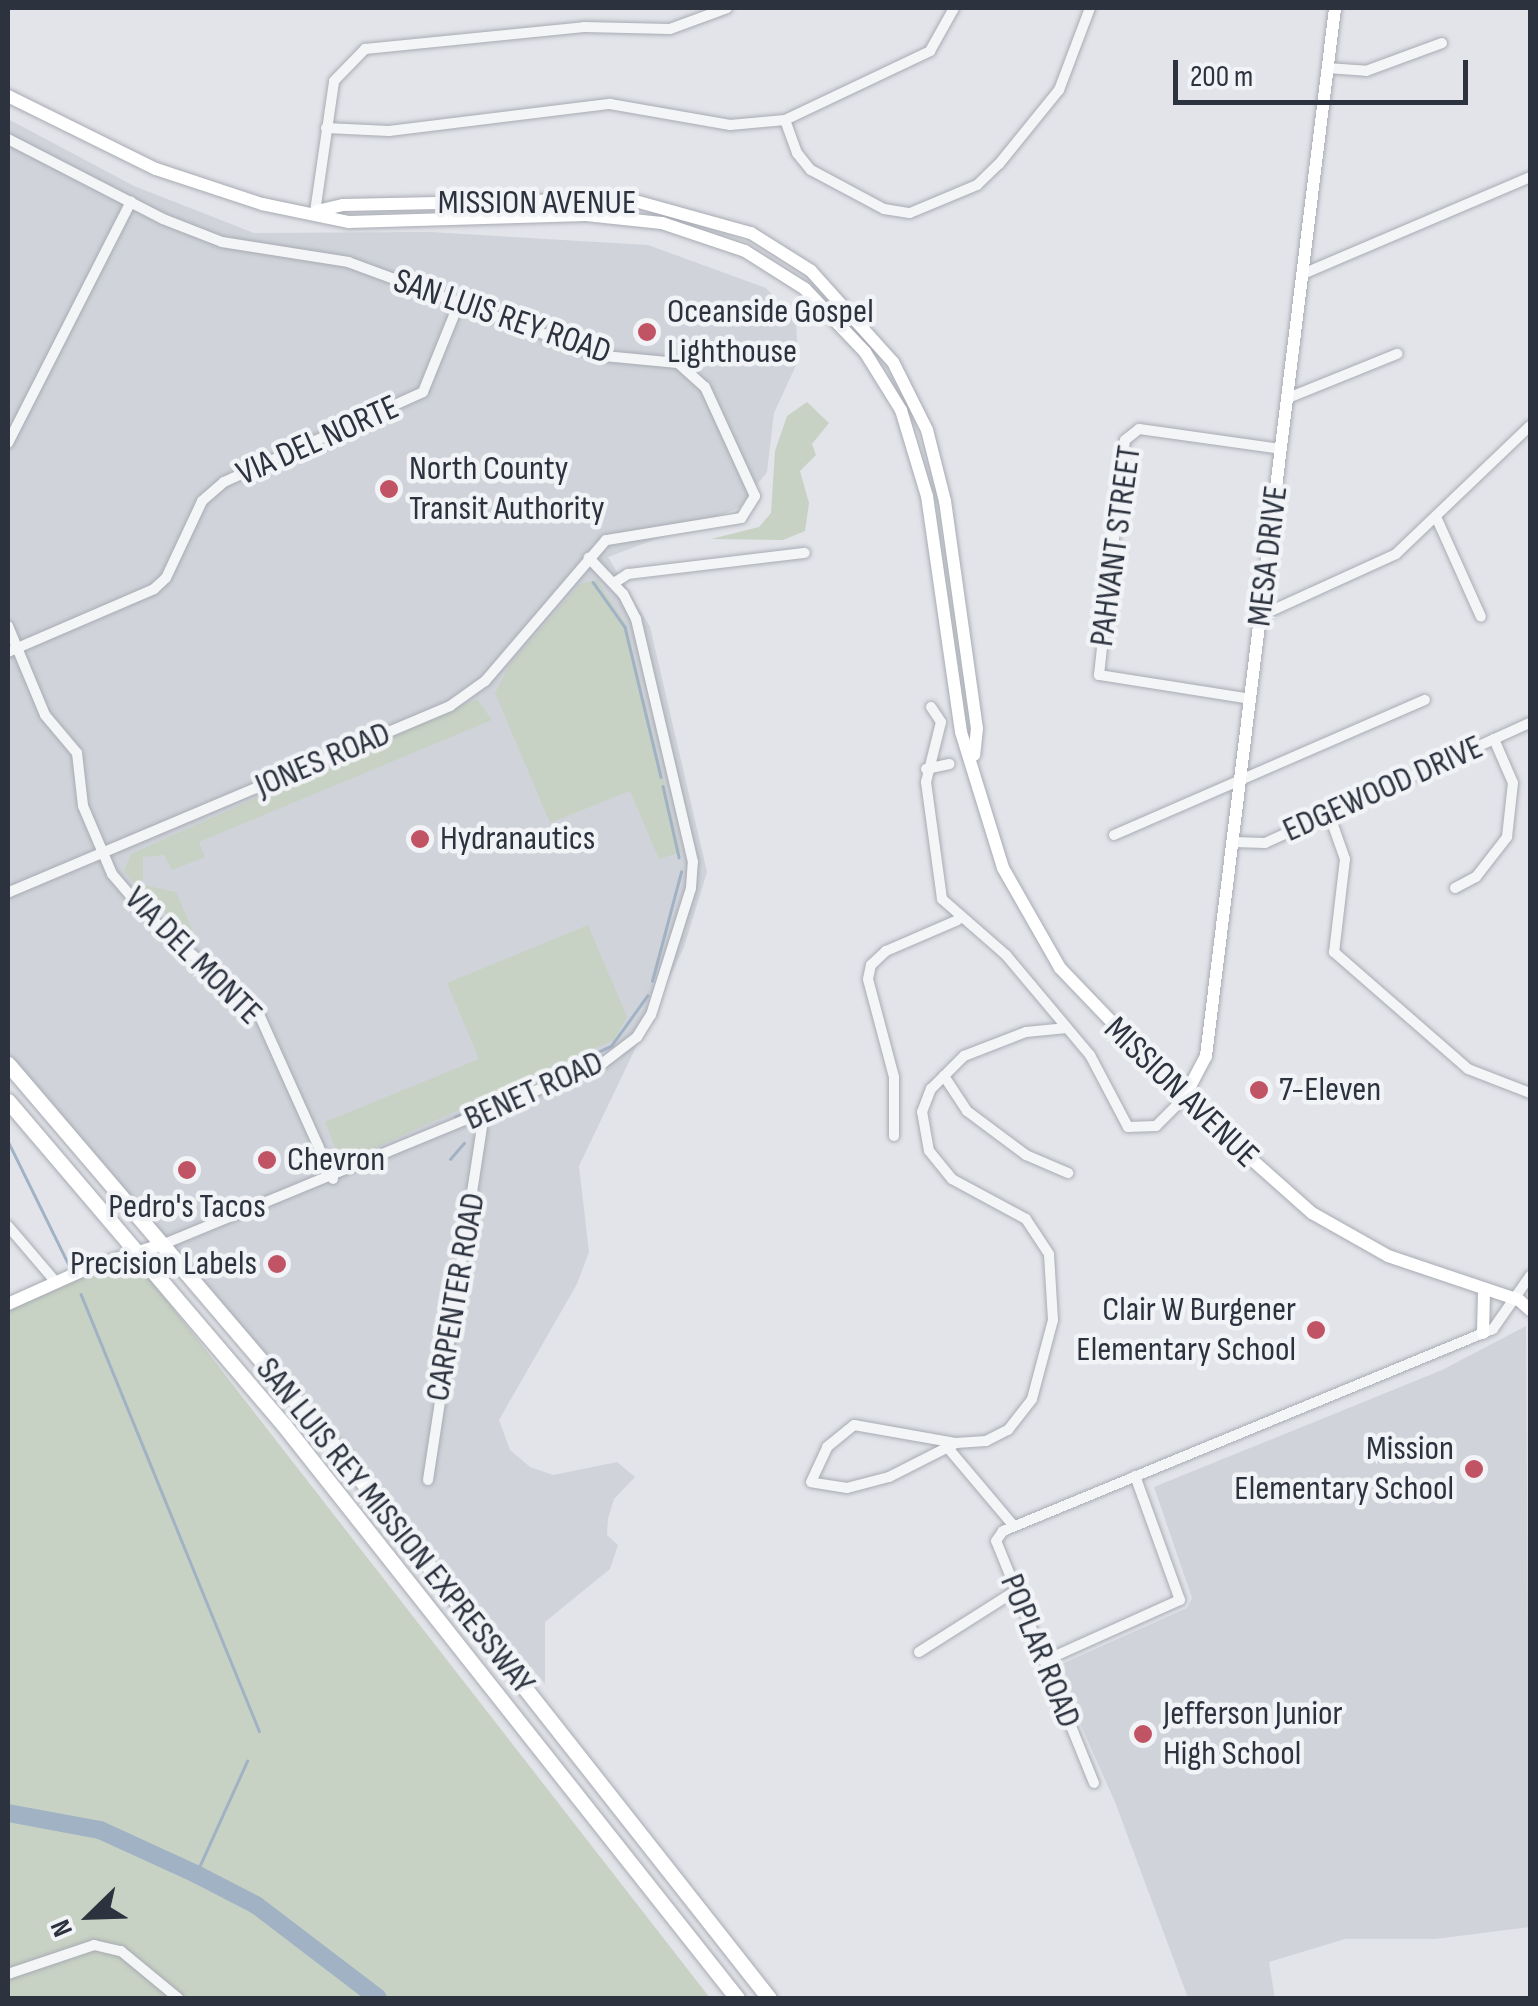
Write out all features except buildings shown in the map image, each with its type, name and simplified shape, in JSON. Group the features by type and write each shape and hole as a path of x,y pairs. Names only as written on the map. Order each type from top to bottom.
{"highway":[{"name":"SAN LUIS REY MISSION EXPRESSWAY","path":"8,1064 339,1452 768,1998"},
{"name":"SAN LUIS REY MISSION EXPRESSWAY","path":"8,1101 139,1252 384,1549 737,1998"}],"main road":[{"name":"MESA DRIVE","path":"1184,1098 1206,1056 1335,8"},
{"name":"MISSION AVENUE","path":"8,96 196,185 348,222 586,216 662,223 745,251 805,289 865,352 906,424 927,496 960,732 973,759 993,843 1036,933 1086,1000 1277,1186 1331,1226 1408,1265 1484,1291 1525,1298 1530,1310"},
{"name":"BENET ROAD","path":"8,1304 55,1281 164,1244"},
{"path":"1483,1333 1484,1291"}],"street":[{"path":"315,212 334,81 345,64 380,43 584,27 670,29 728,8"},
{"path":"326,128 389,131 610,104 730,125 785,120 930,51 954,8"},
{"path":"785,120 796,154 811,170 884,208 910,213 978,185 998,164 1059,90 1090,8"},
{"path":"1327,68 1366,71 1442,42"},
{"name":"SAN LUIS REY ROAD","path":"9,143 222,242 348,262 604,356 678,363 705,386 754,488 748,512 614,536 590,558"},
{"path":"1302,274 1530,177"},
{"path":"8,443 132,202"},
{"name":"VIA DEL NORTE","path":"12,650 154,588 166,578 202,501 224,482 423,392 458,303"},
{"path":"1288,398 1397,354"},
{"path":"1260,616 1364,571 1437,519 1530,426"},
{"name":"PAHVANT STREET","path":"1250,699 1102,678 1098,667 1125,440 1138,429 1282,449"},
{"path":"1437,519 1481,617"},
{"path":"614,583 628,574 805,553"},
{"name":"BENET ROAD","path":"164,1244 333,1180 603,1063 636,1037 652,1015 691,888 693,862 636,620 614,583 590,558"},
{"name":"JONES ROAD","path":"8,893 450,706 485,681 590,558"},
{"name":"VIA DEL MONTE","path":"8,626 12,650 45,716 76,753 83,806 102,853 146,914 258,1012 333,1180"},
{"path":"1114,835 1425,700"},
{"path":"930,707 941,722 926,769 942,900 958,920 1006,955 1090,1055 1128,1127 1156,1126 1184,1098"},
{"name":"EDGEWOOD DRIVE","path":"1234,842 1265,843 1328,810 1530,723"},
{"path":"1455,888 1476,877 1507,837 1513,783 1494,739"},
{"path":"926,769 950,764"},
{"path":"1328,810 1345,859 1334,952 1468,1069 1530,1093"},
{"path":"894,1136 894,1077 868,978 871,965 886,951 958,920"},
{"path":"1067,1028 1026,1032 979,1048 944,1076 922,1112 929,1152 952,1179 1034,1226 1050,1254 1054,1288 1045,1370 1032,1400 1008,1430 986,1441 952,1446 889,1478 847,1488 811,1482 827,1447 854,1425 952,1446 1014,1526 1483,1333 1525,1298 1530,1276"},
{"path":"944,1076 967,1110 1026,1155 1068,1173"},
{"name":"CARPENTER ROAD","path":"428,1480 484,1114"},
{"path":"8,1226 55,1281"},
{"path":"1044,1661 1180,1600 1135,1476"},
{"name":"POPLAR ROAD","path":"1014,1526 996,1541 1094,1784"},
{"path":"919,1652 1015,1591"},
{"path":"8,1974 94,1945 121,1950 178,1998"}],"shaded area":[{"path":"8,119 134,186 254,233 430,232 648,245 766,288 796,321 798,361 774,413 767,472 739,508 608,557 650,627 707,872 684,947 579,1166 589,1252 577,1284 499,1420 510,1450 530,1467 553,1475 617,1462 635,1477 614,1499 608,1519 607,1535 618,1545 610,1569 545,1622 545,1684 8,1054"},
{"path":"1526,1326 1530,1927 1435,1939 1345,1939 1269,1962 1275,1998 1188,1998 1115,1802 1055,1667 1187,1608 1192,1598 1154,1487 1442,1370"}],"green space":[{"path":"807,402 829,423 812,444 816,455 800,471 809,503 805,531 783,540 711,539 759,527 771,513 775,451 787,416"},
{"path":"597,580 627,626 681,852 659,859 630,791 550,823 495,693 510,664 580,584"},
{"path":"477,699 492,720 199,842 205,857 172,870 164,855 143,857 143,885 176,892 195,936 144,896 124,871 131,854"},
{"path":"588,925 627,1017 614,1040 341,1163 325,1122 479,1059 447,983"},
{"path":"131,1254 710,1998 8,1998 8,1304"}],"waterway":[{"path":"593,582 625,627 661,777"},
{"path":"663,786 679,857"},
{"path":"652,981 681,872"},
{"path":"455,1117 611,1046 647,996"},
{"path":"8,1141 70,1267"},
{"path":"450,1159 464,1143"},
{"path":"81,1294 259,1731"},
{"path":"196,1874 247,1761"},
{"path":"8,1813 100,1830 196,1874 256,1905 378,1998"}],"place":[{"name":"Oceanside Gospel Lighthouse","path":"647,332"},
{"name":"North County Transit Authority","path":"389,489"},
{"name":"Hydranautics","path":"420,839"},
{"name":"7-Eleven","path":"1259,1090"},
{"name":"Chevron","path":"267,1160"},
{"name":"Pedro's Tacos","path":"187,1170"},
{"name":"Precision Labels","path":"277,1264"},
{"name":"Clair W Burgener Elementary School","path":"1316,1330"},
{"name":"Mission Elementary School","path":"1474,1469"},
{"name":"Jefferson Junior High School","path":"1143,1734"}]}
